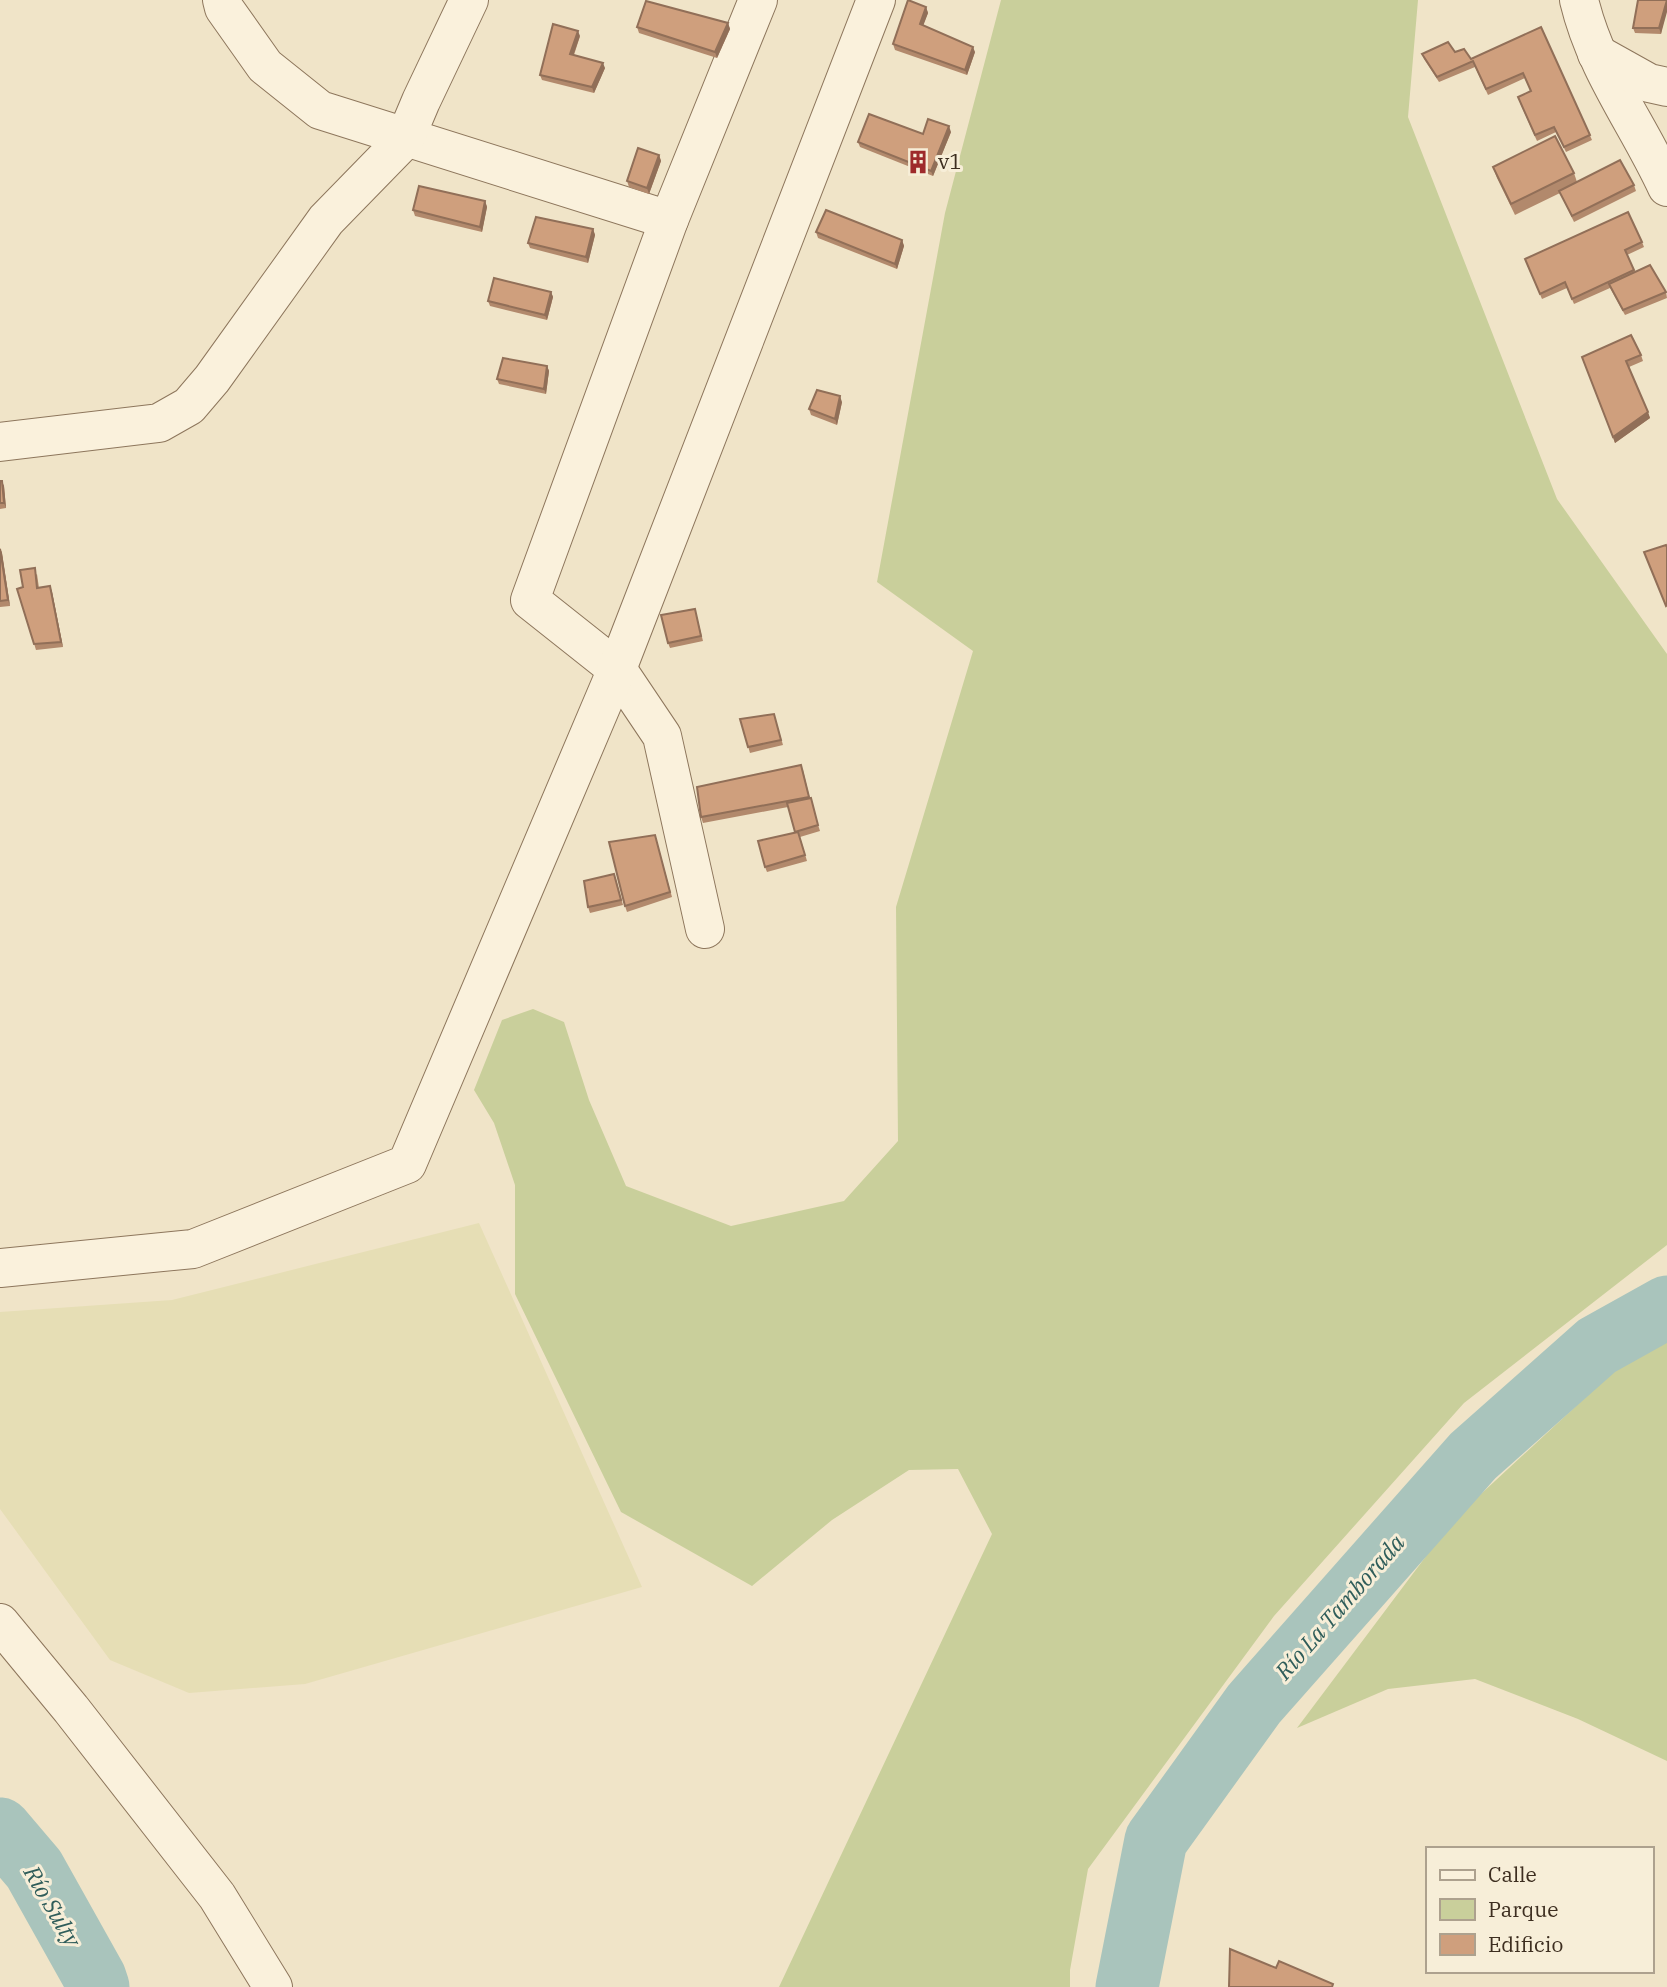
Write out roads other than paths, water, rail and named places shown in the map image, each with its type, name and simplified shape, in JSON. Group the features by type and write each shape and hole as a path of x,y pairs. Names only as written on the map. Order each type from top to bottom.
{"street":[{"path":"222,0 223,8 265,66 320,110 668,220"},
{"path":"0,442 159,423 189,406 212,379 326,220 405,139 469,0"},
{"path":"705,929 662,736 617,669 530,600 668,220 758,0"},
{"path":"0,1269 192,1250 407,1164 617,669 876,0"},
{"path":"1579,0 1586,29 1597,54 1667,187"},
{"path":"1597,54 1649,83 1667,87"},
{"path":"0,1623 217,1896 273,1987"}],"waterway":[{"name":"Río La Tamborada","path":"1127,1987 1156,1840 1254,1704 1473,1456 1597,1346 1667,1307"},
{"name":"Río Sulty","path":"0,1829 34,1869 98,1987"}],"place":[{"name":"v1","path":"918,162"}]}
